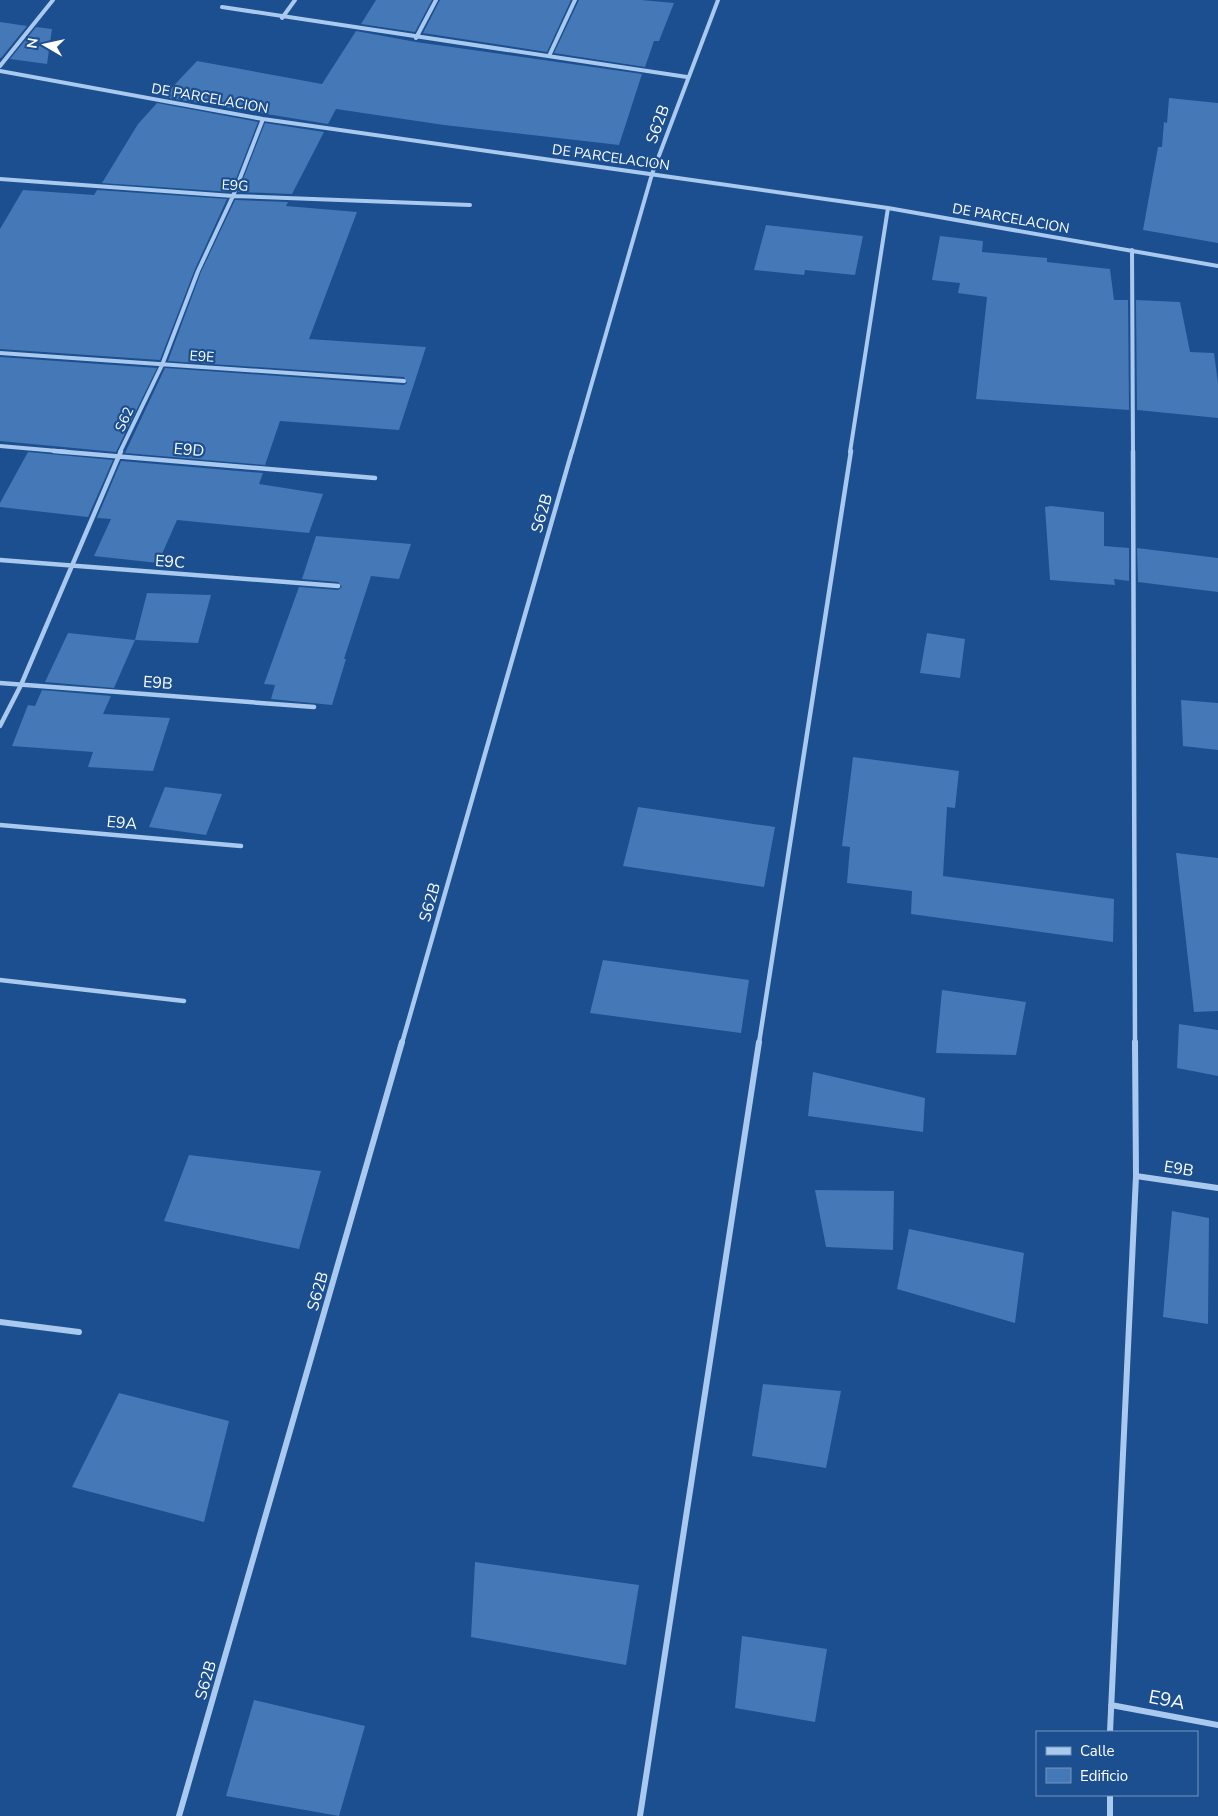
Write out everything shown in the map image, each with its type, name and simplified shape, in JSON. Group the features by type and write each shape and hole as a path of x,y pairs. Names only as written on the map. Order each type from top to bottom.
{"street":[{"path":"0,66 53,0"},
{"path":"282,18 295,0"},
{"path":"416,38 436,0"},
{"path":"549,56 575,0"},
{"name":"S62B","path":"179,1816 652,174 687,77 718,0"},
{"path":"222,7 282,18 687,77"},
{"name":"DE PARCELACION","path":"0,71 263,119 888,208 1218,266"},
{"name":"S62","path":"0,726 21,685 119,455 162,365 198,271 233,196 263,119"},
{"name":"E9G","path":"0,179 233,196 470,206"},
{"path":"640,1816 888,208"},
{"path":"1110,1731 1136,1176 1132,250"},
{"name":"E9E","path":"0,353 404,381"},
{"name":"E9D","path":"0,446 375,478"},
{"name":"E9C","path":"0,560 338,586"},
{"name":"E9B","path":"0,683 314,707"},
{"name":"E9A","path":"0,825 241,846"},
{"path":"0,980 184,1001"},
{"name":"E9B","path":"1136,1176 1218,1188"},
{"path":"0,1322 79,1332"},
{"name":"E9A","path":"1110,1705 1218,1725"},
{"path":"1110,1796 1110,1816"}],"building":[{"path":"376,0 432,0 415,32 361,24"},
{"path":"440,0 571,0 547,52 423,33"},
{"path":"579,0 641,0 674,3 659,41 654,41 645,67 554,53"},
{"path":"0,22 27,26 1,58 0,58"},
{"path":"36,27 52,29 47,64 10,59"},
{"path":"356,31 416,42 642,74 619,145 444,125 336,109 328,124 163,97 197,61 322,84"},
{"path":"1169,98 1218,103 1218,243 1143,230 1158,147 1162,147 1164,122 1167,123"},
{"path":"157,103 258,122 231,192 102,183 138,124"},
{"path":"265,123 324,132 292,194 238,192"},
{"path":"23,190 94,195 97,190 227,199 195,269 160,360 0,349 0,229"},
{"path":"235,200 288,202 286,206 357,212 309,339 426,347 399,430 280,421 265,465 125,453 165,368 404,385 407,383 404,377 168,361 201,272"},
{"path":"766,225 863,236 855,275 805,270 804,275 754,270"},
{"path":"940,236 983,241 982,252 1047,258 1047,262 1110,269 1114,300 1128,300 1129,410 976,399 987,297 958,293 960,283 932,280"},
{"path":"1136,300 1180,302 1190,352 1214,353 1218,383 1218,418 1137,410"},
{"path":"0,357 157,368 116,452 0,441"},
{"path":"28,452 113,460 88,517 0,507 0,503"},
{"path":"121,461 263,473 259,484 323,494 309,533 177,520 158,563 94,556 111,519 97,518"},
{"path":"1051,506 1104,512 1104,546 1129,548 1129,581 1114,579 1115,585 1050,580 1045,507"},
{"path":"316,536 411,544 399,579 371,576 344,659 346,659 332,705 271,699 275,685 264,684 299,587 338,590 342,587 338,582 302,579"},
{"path":"1137,548 1218,558 1218,592 1138,582"},
{"path":"147,593 211,595 198,643 135,640"},
{"path":"68,633 135,640 114,688 45,682"},
{"path":"927,633 965,639 960,678 920,673"},
{"path":"42,690 111,696 103,714 170,718 153,771 88,767 93,752 12,746 28,705 35,706"},
{"path":"1181,700 1218,703 1218,750 1183,746"},
{"path":"853,757 959,771 955,808 947,807 943,876 1114,899 1113,942 911,914 912,891 847,883 850,847 842,846"},
{"path":"165,787 222,794 206,835 149,827"},
{"path":"638,807 775,827 764,887 623,866"},
{"path":"1176,853 1218,858 1218,1011 1194,1012"},
{"path":"603,960 749,980 741,1033 590,1013"},
{"path":"942,990 1026,1002 1016,1055 936,1053"},
{"path":"1179,1024 1218,1030 1218,1076 1177,1068"},
{"path":"813,1072 925,1098 923,1132 808,1116"},
{"path":"189,1155 321,1171 299,1249 164,1221"},
{"path":"815,1190 894,1191 893,1250 826,1247"},
{"path":"1172,1211 1209,1218 1208,1324 1163,1317"},
{"path":"909,1229 1024,1253 1015,1323 897,1289"},
{"path":"763,1384 841,1391 826,1468 752,1456"},
{"path":"119,1393 229,1421 204,1522 72,1487"},
{"path":"475,1562 639,1585 626,1665 471,1637"},
{"path":"742,1636 827,1649 815,1722 735,1708"},
{"path":"254,1700 365,1726 339,1816 226,1796"}]}
